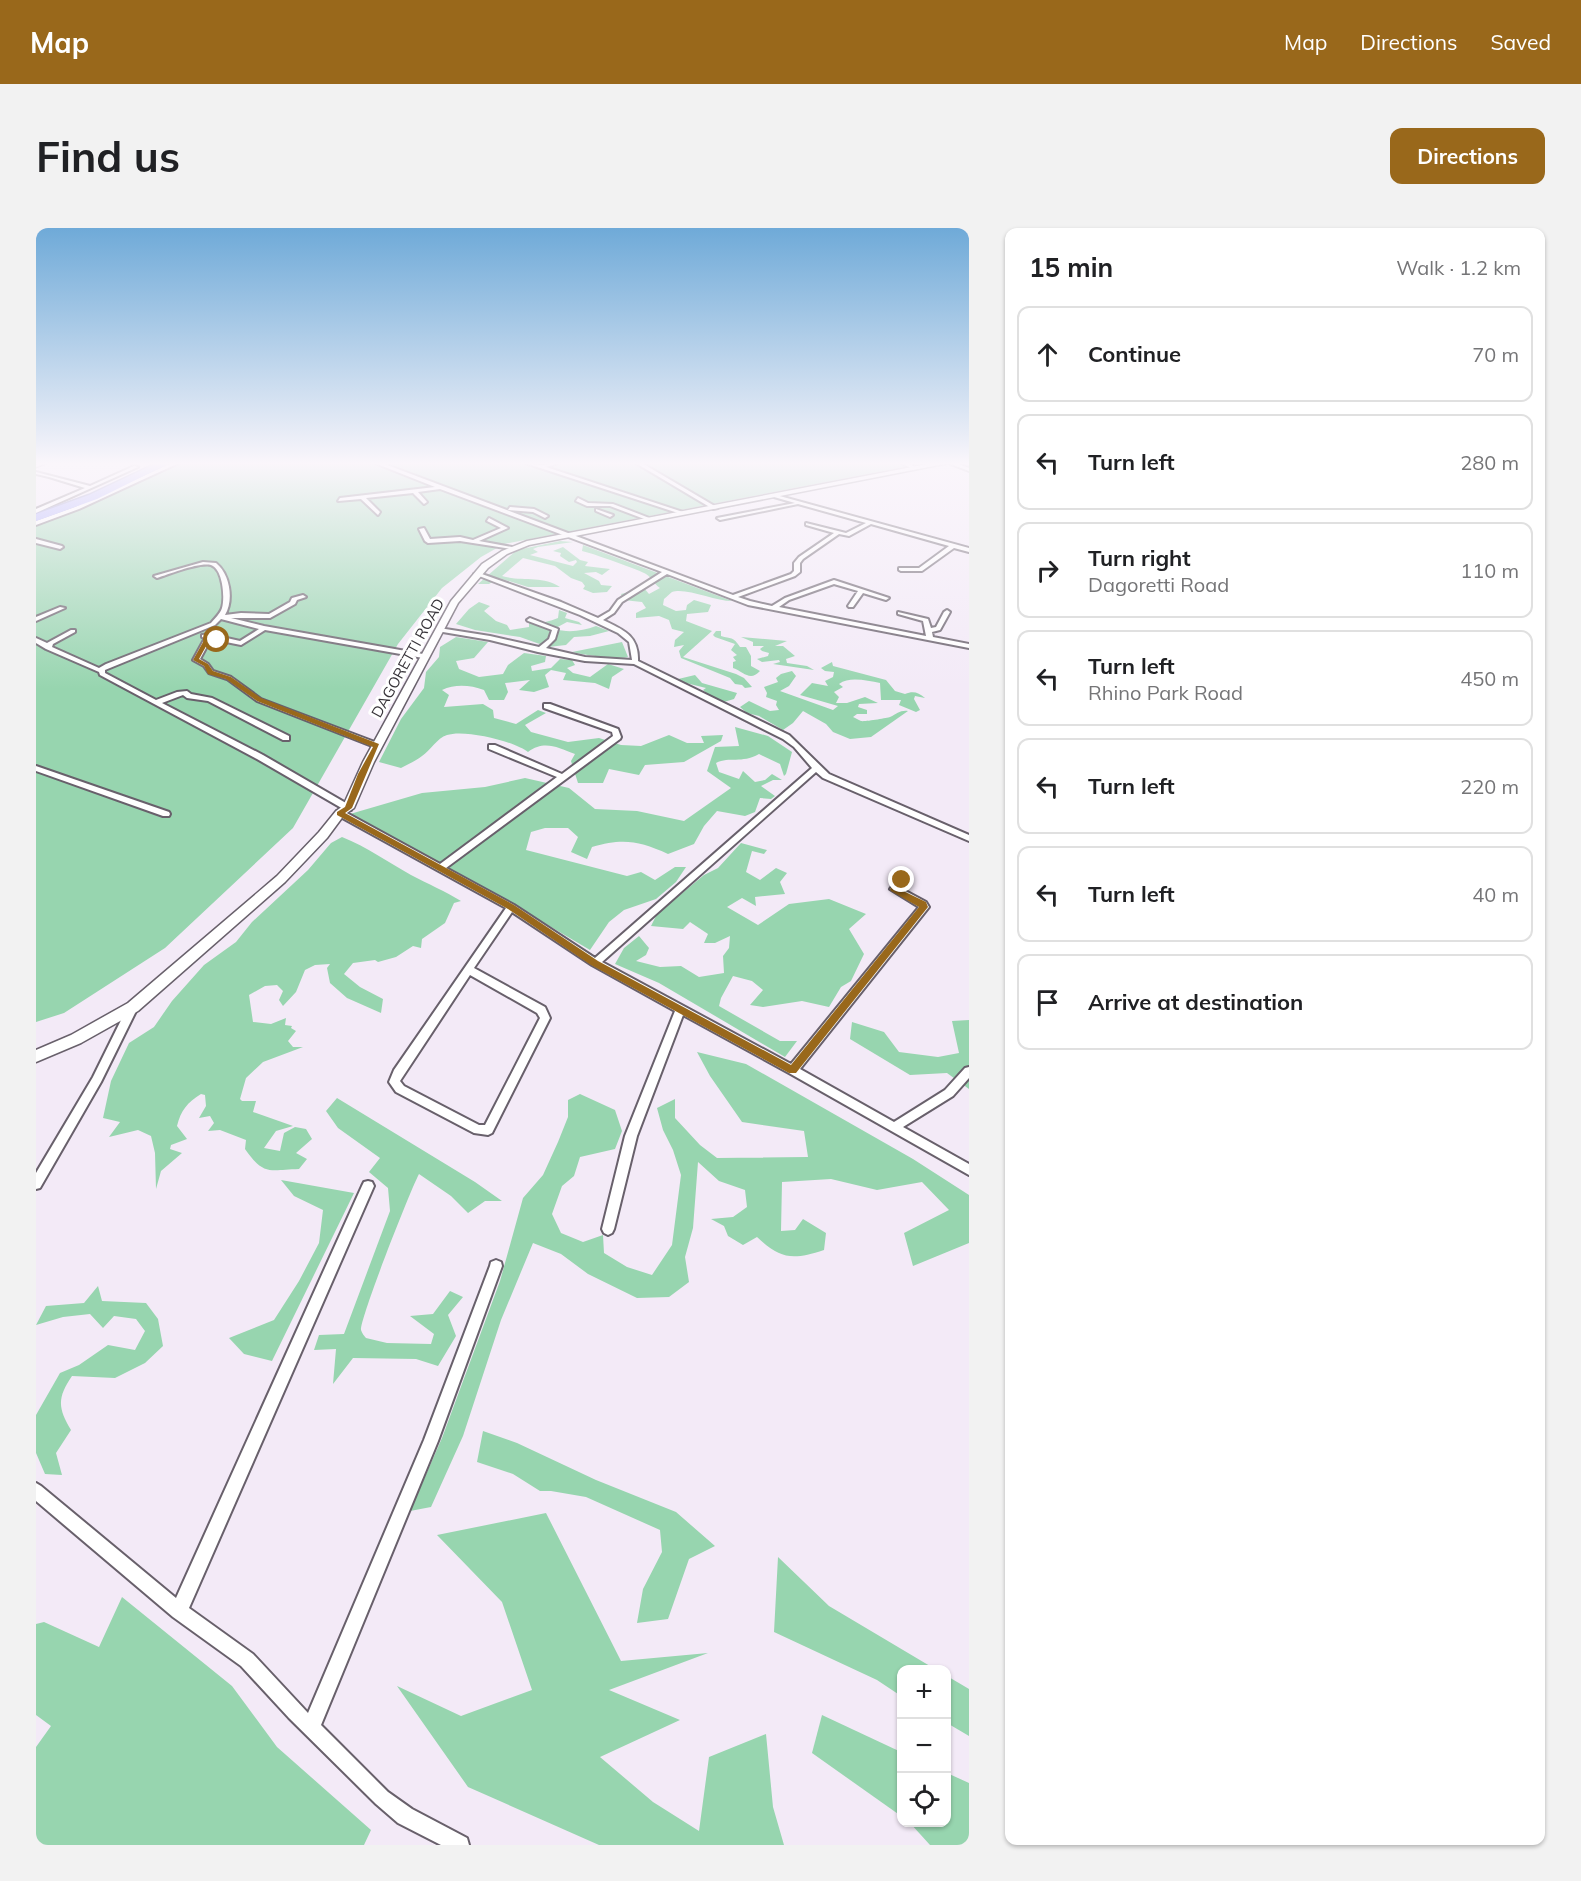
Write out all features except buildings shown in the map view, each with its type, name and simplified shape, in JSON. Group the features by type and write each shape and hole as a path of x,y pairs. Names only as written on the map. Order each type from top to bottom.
{"main road":[{"name":"DAGORETTI ROAD","path":"36,1056 76,1039 133,1007 281,879 344,811 423,656 464,588 496,556 510,548 555,537"}],"street":[{"path":"426,537 428,541 456,538 510,548"},
{"path":"473,541 481,537"},
{"path":"571,537 733,597 773,608 969,646"},
{"path":"733,597 793,575 801,558 831,537"},
{"path":"922,537 969,550"},
{"path":"36,541 60,547"},
{"path":"901,569 920,570 953,546"},
{"path":"101,671 108,665 213,624 225,611 226,588 218,567 213,564 157,576"},
{"path":"598,621 612,612 620,601 665,573"},
{"path":"477,574 598,621 629,638 633,644 635,662"},
{"path":"773,608 787,599 834,582 886,598"},
{"path":"851,606 861,591"},
{"path":"220,617 270,616 293,603 294,599 303,597"},
{"path":"36,619 62,608"},
{"path":"928,630 938,629 947,612"},
{"path":"900,613 926,620 930,638"},
{"path":"220,617 264,628 423,656"},
{"path":"530,620 555,629 555,636 548,645 538,650"},
{"path":"186,634 241,643 264,628"},
{"path":"439,630 490,638 585,659 635,662 786,736 795,742 815,769 826,776 969,838"},
{"path":"47,646 73,631"},
{"path":"209,636 196,660 206,665 210,672 229,678 259,700 377,746"},
{"path":"36,640 76,662 101,671 115,681 260,757 344,811 511,907 595,963 793,1070 969,1170"},
{"path":"157,702 179,693 187,693 187,696 192,698 210,699 286,738"},
{"path":"440,868 614,739 618,733 547,706"},
{"path":"492,747 563,777"},
{"path":"36,768 166,814"},
{"path":"595,963 815,769"},
{"path":"793,1070 924,907 923,904 894,889 902,880"},
{"path":"468,969 541,1010 545,1018 488,1130 478,1130 400,1089 394,1082 468,969 511,907"},
{"path":"36,1184 97,1079 133,1007"},
{"path":"608,1229 631,1136 680,1010"},
{"path":"894,1127 949,1093 969,1071"},
{"path":"179,1611 368,1186"},
{"path":"310,1728 430,1441 496,1266"},
{"path":"36,1491 179,1611 247,1660 310,1728 382,1798 405,1816 460,1845"}],"green space":[{"path":"36,537 538,537 504,544 481,557 442,588 398,644 293,828 165,948 64,1013 36,1022"},
{"path":"560,541 573,542 538,547 533,549 538,552 530,555 573,566 576,560 569,562 560,556 561,553 553,551 563,547 580,560 588,562 585,566 610,569 602,575 596,572 584,573 599,581 601,585 612,586 607,592 593,593 583,589 585,586 582,582 571,578 555,566 523,558 502,576 546,581 560,587 528,587 499,578 489,584 478,584 517,550"},
{"path":"583,545 732,601 678,591 672,592 664,599 663,605 676,611 686,610 687,605 694,600 711,605 708,612 687,614 686,621 712,631 683,657 736,674 744,678 752,687 745,688 735,684 730,678 681,658 679,651 684,645 674,647 675,640 684,632 672,629 669,620 659,616 636,618 636,613 646,608 642,602 623,600 621,594 644,588 649,594 660,588 642,572 582,551"},
{"path":"479,602 490,606 484,611 496,621 507,625 510,630 529,627 529,623 558,618 559,610 567,613 565,618 582,625 567,622 554,629 575,631 596,626 609,631 574,637 566,645 548,647 520,637 475,630 456,624 469,609"},
{"path":"716,631 721,631 721,636 734,639 740,647 746,647 751,656 751,666 760,671 750,676 733,668 733,662 736,661 733,657 737,655 731,650 735,644 715,637 713,635"},
{"path":"456,637 488,642 474,658 456,661 459,669 479,677 503,674 508,665 524,653 546,656 545,662 531,666 532,671 551,668 560,659 572,660 575,665 567,668 573,673 590,677 608,664 624,669 612,677 609,689 595,683 563,680 566,673 551,670 545,675 549,687 534,692 519,690 530,680 505,683 508,692 504,700 489,700 484,690 479,688 452,687 442,690 449,695 444,707 483,704 493,710 494,718 516,724 538,710 546,713 525,725 531,732 568,742 599,738 621,745 641,746 669,735 687,743 704,743 701,736 723,735 721,741 684,762 645,765 639,775 609,769 603,783 578,783 571,761 575,754 562,749 540,746 528,752 501,740 476,735 447,735 420,758 401,768 379,762 401,719 424,688 426,672 439,657 440,647"},
{"path":"741,637 787,641 775,646 783,646 795,656 786,659 787,663 807,666 814,670 773,664 780,662 779,660 762,662 757,659 768,656 769,653 760,649 764,646 753,646 753,642"},
{"path":"622,642 628,657 609,658 572,652"},
{"path":"832,662 833,666 886,680 895,691 920,694 925,698 915,696 914,699 920,710 916,712 899,705 901,700 881,700 880,683 859,680 843,682 839,684 843,687 834,692 839,697 836,703 847,703 865,697 878,703 859,704 858,707 867,710 867,714 857,714 853,717 860,721 890,717 908,711 871,737 850,739 833,732 826,724 803,711 793,723 783,730 759,716 747,713 740,707 749,701 770,711 779,710 776,705 777,701 766,697 764,687 778,682 776,678 781,674 792,671 796,676 789,686 780,691 833,710 838,706 800,695 812,683 828,686 825,681 833,677 834,672 821,668"},
{"path":"695,675 702,683 737,693 734,699 714,705 707,702 712,698 703,690 706,688 674,680"},
{"path":"735,727 768,736 792,752 786,774 784,776 780,764 759,754 747,759 716,763 719,772 739,779 743,771 755,782 765,780 772,774 782,780 773,780 761,786 775,796 771,799 760,798 755,812 745,816 717,811 704,826 694,844 668,854 631,842 613,842 592,847 587,859 571,852 578,837 568,828 545,828 531,832 526,850 627,876 641,872 655,880 675,867 686,867 676,882 656,899 624,910 609,922 590,950 497,895 350,814 422,793 485,787 525,778 569,788 595,809 637,811 684,821 731,788 707,771 715,747 739,746"},
{"path":"342,837 461,901 454,903 445,923 422,939 421,948 413,946 396,957 378,962 375,960 353,963 344,974 360,987 383,999 381,1013 347,998 330,983 327,968 330,964 315,965 305,970 296,992 283,1006 279,1000 283,991 277,985 265,986 249,995 253,1022 271,1024 286,1018 285,1025 292,1026 291,1028 296,1031 288,1041 293,1047 303,1047 263,1062 246,1078 240,1099 256,1101 253,1112 293,1126 276,1131 264,1148 280,1151 284,1133 295,1127 306,1129 312,1139 296,1153 307,1159 299,1169 268,1170 257,1164 245,1149 246,1140 220,1130 208,1131 214,1123 210,1116 199,1118 206,1106 205,1095 201,1094 188,1104 180,1116 177,1126 187,1139 171,1145 170,1149 182,1153 161,1171 156,1189 155,1153 151,1136 138,1130 109,1137 120,1122 103,1118 111,1081 129,1043 154,1027 172,1001 204,965 236,942 252,922 308,870 331,843"},
{"path":"741,843 767,850 764,854 752,851 746,872 760,880 776,868 787,873 780,882 785,894 755,897 756,906 742,898 727,907 758,925 789,904 829,899 866,914 849,929 864,954 851,981 841,987 829,1007 802,1001 763,1007 750,1005 763,990 752,981 733,976 719,1006 780,1041 797,1041 785,1057 659,983 615,964 624,948 639,936 649,948 646,955 636,961 660,967 681,966 699,977 724,973 723,956 729,948 730,936 715,943 704,943 708,934 690,922 683,929 651,926 657,914 704,875 718,868"},
{"path":"969,1020 969,1089 947,1073 910,1075 850,1039 852,1022 884,1032 899,1052 938,1057 959,1053 952,1021"},
{"path":"697,1052 746,1064 913,1159 969,1195 969,1243 913,1266 904,1233 949,1210 922,1182 877,1190 831,1179 782,1182 781,1231 795,1230 803,1219 826,1233 824,1250 788,1256 773,1250 757,1237 743,1245 728,1236 724,1226 711,1219 733,1217 747,1207 745,1190 719,1181 698,1162 693,1228 685,1257 689,1282 669,1297 637,1298 588,1274 561,1254 533,1243 501,1320 463,1436 431,1507 410,1511 442,1438 500,1281 523,1198 543,1175 568,1117 568,1100 580,1094 615,1110 622,1131 615,1149 580,1157 574,1176 562,1186 552,1214 561,1233 583,1242 603,1235 604,1253 627,1267 652,1275 672,1245 681,1175 657,1108 675,1099 675,1118 700,1145 717,1158 808,1157 804,1131 742,1122 710,1076"},
{"path":"337,1098 475,1182 502,1201 485,1201 468,1213 451,1196 419,1174 386,1254 361,1330 366,1338 387,1343 431,1344 434,1334 410,1316 433,1314 450,1291 463,1297 448,1315 456,1336 438,1366 416,1359 353,1358 333,1384 336,1349 314,1350 319,1335 344,1334 390,1211 388,1188 369,1172 380,1158 338,1128 326,1111"},
{"path":"281,1180 354,1193 272,1361 244,1354 229,1338 274,1320 299,1281 319,1243 323,1210 294,1196"},
{"path":"98,1286 102,1301 146,1303 158,1319 163,1346 145,1363 115,1378 72,1376 61,1403 71,1430 56,1453 62,1475 45,1474 36,1453 36,1415 60,1373 79,1365 108,1345 135,1350 145,1331 136,1319 114,1316 103,1328 90,1314 63,1317 36,1325 46,1306 84,1303"},
{"path":"483,1431 517,1443 596,1480 676,1512 715,1546 689,1559 668,1619 637,1623 643,1589 662,1552 660,1530 586,1497 540,1491 513,1474 477,1462"},
{"path":"546,1513 621,1661 708,1653 609,1690 680,1720 600,1757 653,1802 699,1831 709,1757 766,1734 773,1807 784,1845 599,1845 468,1787 397,1686 461,1716 532,1690 502,1602 437,1535"},
{"path":"778,1557 829,1606 928,1665 897,1665 897,1693 877,1680 774,1632"},
{"path":"122,1597 232,1686 277,1747 371,1830 364,1845 36,1845 36,1747 51,1726 36,1715 36,1624 44,1622 99,1647"},
{"path":"951,1678 969,1689 969,1736 951,1725"},
{"path":"822,1715 897,1750 897,1813 812,1753"},
{"path":"951,1775 969,1783 969,1845 930,1845 914,1827 951,1827"}],"route":[{"path":"217,640 209,636 203,651 196,660 206,665 210,672 229,678 259,700 377,746 361,774 348,808 340,813 511,907 595,963 793,1070 924,907 923,904 894,889 902,880"}]}
